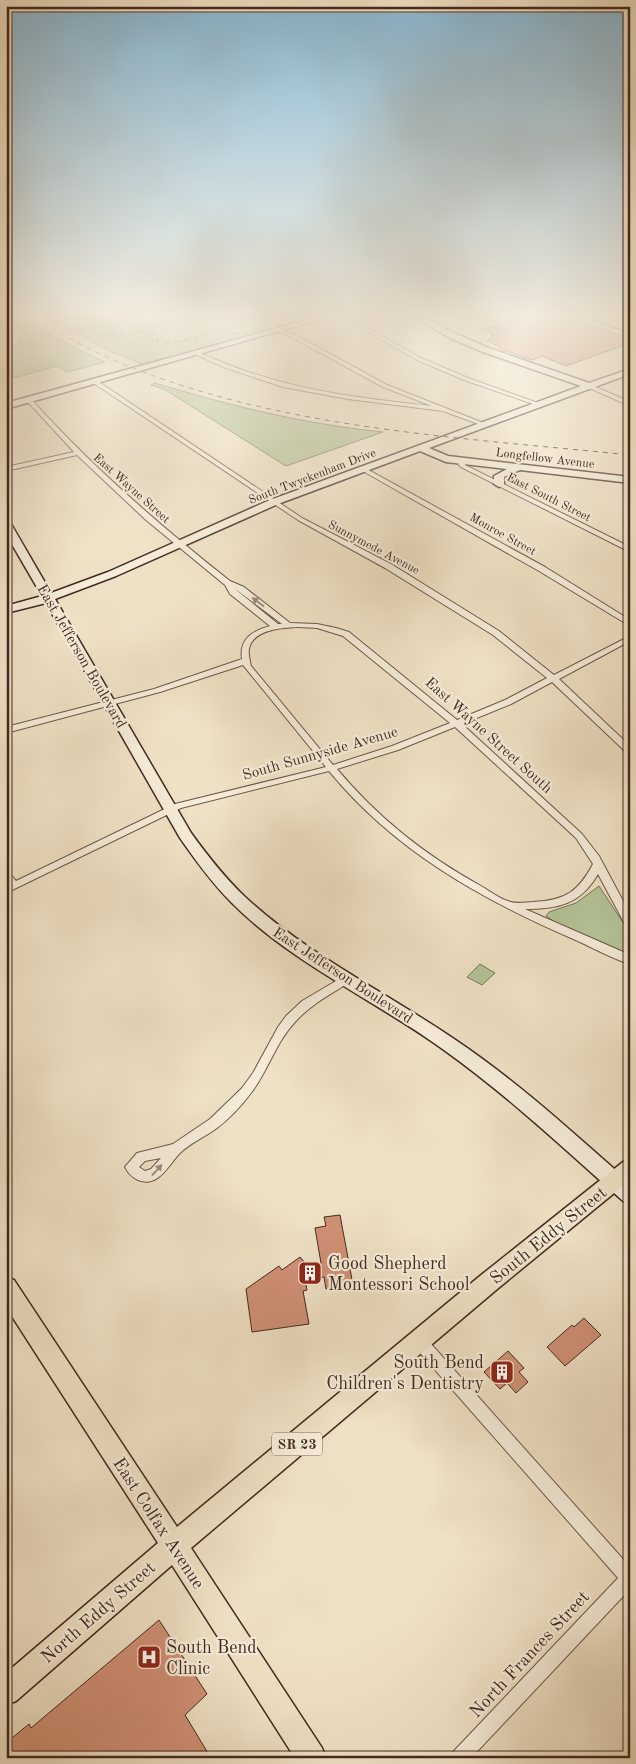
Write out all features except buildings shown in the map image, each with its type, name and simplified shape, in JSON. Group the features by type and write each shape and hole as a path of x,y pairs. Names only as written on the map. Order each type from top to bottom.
{"main road":[{"name":"South Eddy Street","path":"419,1341 530,1249 625,1182"},
{"name":"East Colfax Avenue","path":"6,1288 312,1758"},
{"name":"North Eddy Street","path":"6,1692 174,1547 419,1341"}],"street":[{"path":"6,406 28,400"},
{"name":"East Wayne Street","path":"29,400 118,493 227,583 241,589 287,624"},
{"name":"Sunnymede Avenue","path":"123,400 318,530 388,566 473,618 554,678 630,751"},
{"path":"374,400 442,409"},
{"path":"421,400 483,424"},
{"path":"527,400 538,404"},
{"name":"South Twyckenham Drive","path":"6,610 50,598 112,574 274,502 548,400"},
{"name":"Longfellow Avenue","path":"423,447 439,457 630,480"},
{"path":"6,469 78,453"},
{"name":"East South Street","path":"459,460 463,466 630,550"},
{"path":"499,484 497,481 499,476 518,467"},
{"name":"Monroe Street","path":"363,469 542,569 630,624"},
{"name":"East Jefferson Boulevard","path":"6,524 170,810 199,857 216,878 241,902 288,940 420,1025 493,1077 625,1182"},
{"name":"East Wayne Street","path":"227,583 233,592 275,626"},
{"name":"East Wayne Street South","path":"245,661 244,651 250,640 263,631 275,626 287,624 320,625 346,634 456,724 579,836 590,850 612,895 630,923"},
{"name":"South Sunnyside Avenue","path":"11,888 183,804 263,787 332,768 394,748 456,724 508,702 630,638"},
{"path":"6,730 207,675 245,661 247,666 362,804 396,834 449,872 510,906 630,960"},
{"path":"510,906 545,905 575,896 590,882 598,864"},
{"path":"6,876 11,888"},
{"path":"176,1149 214,1123 246,1091 257,1076 290,1019 306,1004 346,979"},
{"path":"419,1341 629,1578"},
{"name":"North Frances Street","path":"459,1758 629,1578"}],"green space":[{"path":"182,400 217,400 296,419 383,432 286,466"},
{"path":"599,886 630,933 630,955 558,924 546,916 549,912 576,903"},
{"path":"480,964 495,973 482,985 467,977"}],"railway":[{"path":"234,400 366,427 630,455"}],"place":[{"name":"Good Shepherd Montessori School","path":"310,1273"},
{"name":"South Bend Children's Dentistry","path":"502,1372"},
{"name":"South Bend Clinic","path":"149,1657"}]}
